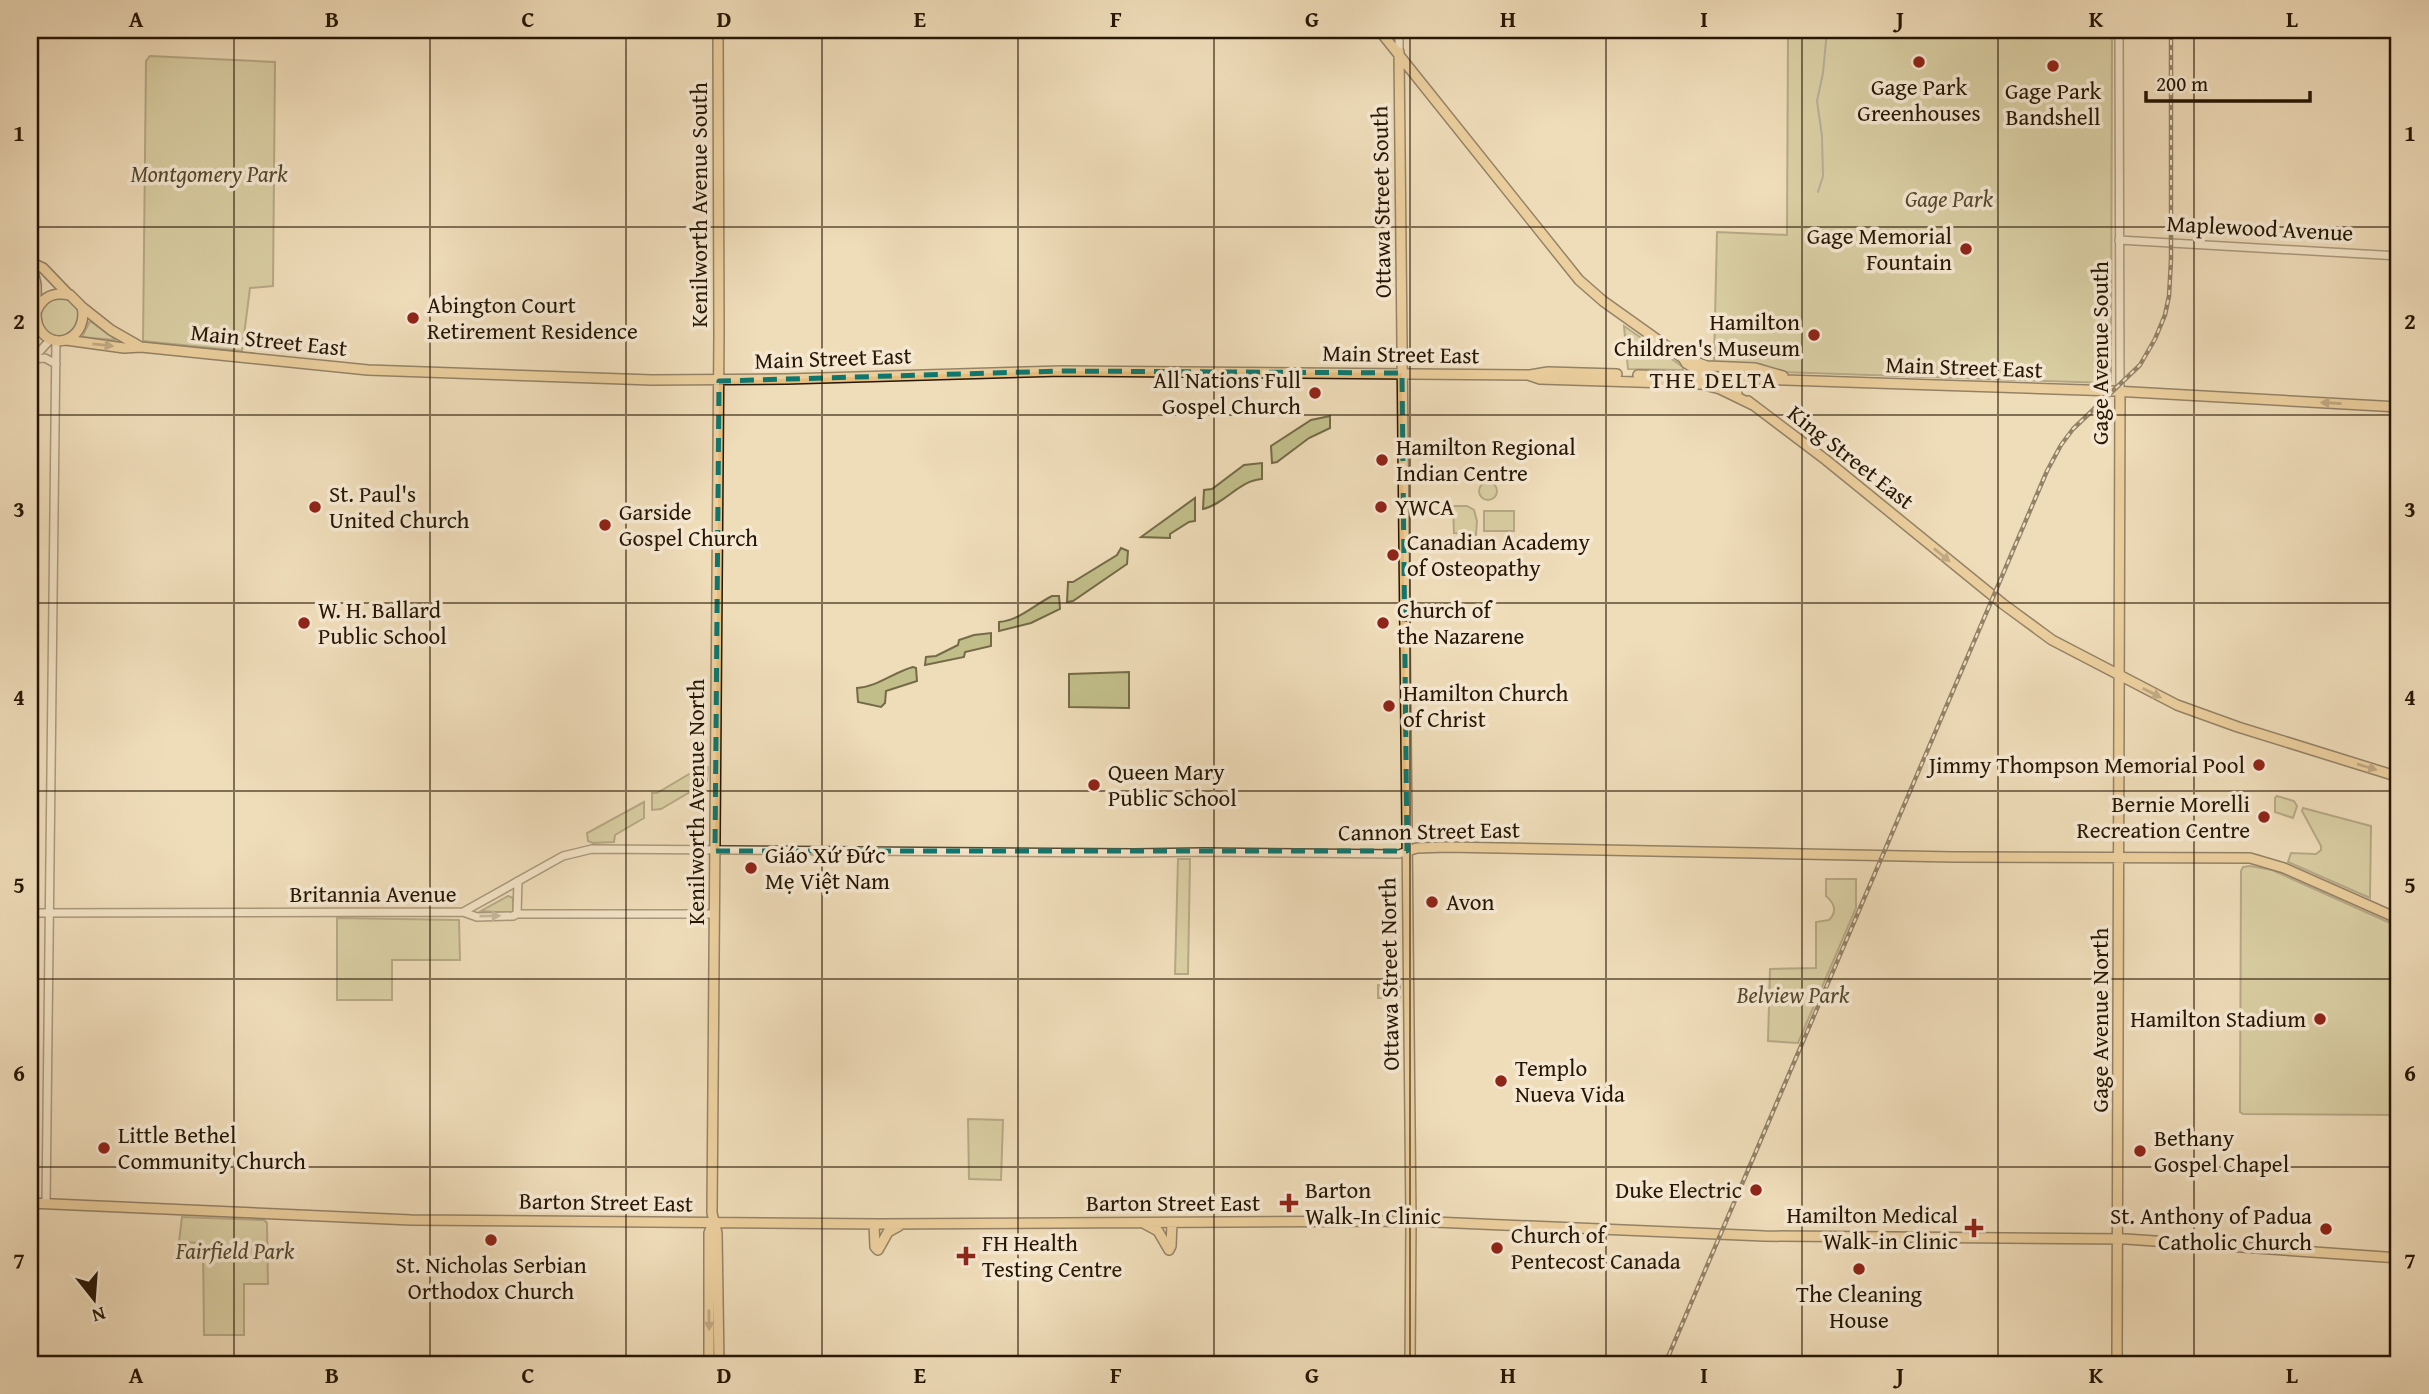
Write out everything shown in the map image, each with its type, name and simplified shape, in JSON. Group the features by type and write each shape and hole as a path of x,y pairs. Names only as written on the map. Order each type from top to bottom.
{"main road":[{"name":"Kenilworth Avenue South","path":"718,30 719,381"},
{"name":"King Street East","path":"1379,30 1399,51 1579,280 1683,358 1686,363 1741,395 2028,623 2052,640 2177,705 2238,727 2399,777"},
{"name":"Ottawa Street South","path":"1399,51 1402,373"},
{"path":"30,263 43,268 82,307 84,315 77,334 58,340 41,331 37,315 35,278 30,263"},
{"path":"37,315 43,300 53,294 70,295"},
{"name":"Main Street East","path":"82,307 111,330 141,347"},
{"name":"Main Street East","path":"58,340 368,370 719,381 1062,371 1528,375 1554,372 2120,391 2399,407"},
{"path":"1683,358 1707,366 1755,368 1806,381"},
{"name":"Ottawa Street North","path":"1402,373 1411,1221 1410,1364"},
{"name":"Main Street East","path":"1528,375 1540,379 1701,384 1712,386 1753,405"},
{"path":"1741,395 1738,388 1740,384 1765,379"},
{"name":"Kenilworth Avenue North","path":"709,1364 709,1233 713,1223 719,381"},
{"name":"Gage Avenue South","path":"2120,391 2120,676"},
{"name":"Gage Avenue North","path":"2117,1364 2120,676"},
{"name":"Cannon Street East","path":"1407,851 1447,847 1748,854 2236,858 2263,861 2399,919"},
{"name":"Barton Street East","path":"30,1202 411,1220 874,1224 1411,1221 1764,1236 2118,1239 2399,1258"},
{"name":"Kenilworth Avenue North","path":"713,1223 717,1233 719,1364"},
{"path":"1144,1223 1157,1231 1169,1251 1172,1223"},
{"path":"874,1224 875,1247 878,1250 888,1232 903,1224"}],"street":[{"name":"Ottawa Street South","path":"1399,30 1399,51"},
{"name":"Gage Avenue South","path":"2119,30 2120,391"},
{"name":"Maplewood Avenue","path":"2119,240 2399,256"},
{"path":"30,355 37,315"},
{"path":"30,355 58,340"},
{"path":"46,1203 58,340"},
{"path":"30,355 48,359 56,364"},
{"name":"Cannon Street East","path":"463,912 556,859 582,850 622,848 715,851 1352,854 1399,854 1407,851"},
{"path":"517,881 517,914"},
{"name":"Britannia Avenue","path":"30,913 463,912 477,917 517,914 714,914"}],"highlighted area":[{"path":"1062,371 1402,373 1407,851 715,851 719,381"}],"green space":[{"name":"Gage Park","path":"1788,30 2112,30 2111,381 2106,383 1780,372 1760,364 1714,362 1717,232 1787,235"},
{"name":"Montgomery Park","path":"150,56 275,62 273,286 250,288 242,351 143,341 146,61"},
{"path":"60,298 74,303 79,317 74,331 60,336 46,331 41,317 46,303"},
{"path":"90,321 115,339 115,340 82,337"},
{"path":"1624,326 1683,367 1683,370 1628,369"},
{"path":"1330,416 1330,428 1309,438 1272,463 1271,446 1311,420"},
{"path":"1262,463 1262,479 1247,483 1203,509 1204,490 1212,489 1244,465"},
{"path":"1488,482 1494,485 1497,491 1494,497 1488,500 1482,497 1479,491 1482,485"},
{"path":"1195,498 1195,521 1170,534 1170,538 1141,537"},
{"path":"1453,506 1467,506 1474,510 1477,521 1476,535 1454,533"},
{"path":"1484,511 1514,511 1514,531 1484,531"},
{"path":"1121,548 1128,551 1127,564 1073,601 1067,602 1068,582 1073,582 1117,555"},
{"path":"1052,596 1059,596 1060,609 1031,623 999,631 999,622 1020,615"},
{"path":"991,633 991,646 965,652 964,657 925,665 926,657 936,656 958,645 959,640"},
{"path":"916,668 917,681 886,691 885,703 881,707 858,702 857,688 872,685"},
{"path":"1129,672 1129,708 1069,707 1069,674"},
{"path":"701,767 708,767 707,782 661,809 652,810 652,793 657,793"},
{"path":"2277,796 2294,801 2297,806 2293,818 2275,812"},
{"path":"644,802 644,818 615,835 614,842 588,841 587,833"},
{"path":"2303,808 2371,826 2370,898 2288,862 2291,853 2316,854 2321,850 2302,811"},
{"path":"1178,859 1190,859 1188,974 1175,974"},
{"name":"Hamilton Stadium","path":"2243,867 2272,870 2399,927 2399,1115 2240,1112 2241,871"},
{"name":"Belview Park","path":"1826,879 1856,879 1856,908 1798,1043 1768,1041 1770,969 1816,968 1816,922 1829,920 1834,910 1833,904 1826,896"},
{"path":"508,896 513,898 511,913 481,911"},
{"path":"337,918 459,920 460,960 392,960 392,1000 337,1000"},
{"path":"1400,984 1400,997 1378,998 1378,985"},
{"path":"968,1119 1003,1120 1001,1180 969,1179"},
{"name":"Fairfield Park","path":"182,1217 264,1220 267,1223 268,1284 244,1284 244,1335 204,1335 203,1243 179,1242"}],"waterway":[{"path":"1818,192 1823,176 1822,136 1817,101 1827,30"}],"railway":[{"path":"1665,1364 2047,471 2073,429 2140,365 2165,315 2171,260 2171,30"}],"place":[{"name":"Gage Park Greenhouses","path":"1919,62"},
{"name":"Gage Park Bandshell","path":"2053,66"},
{"name":"Gage Memorial Fountain","path":"1966,249"},
{"name":"Abington Court Retirement Residence","path":"413,318"},
{"name":"Hamilton Children's Museum","path":"1814,335"},
{"name":"All Nations Full Gospel Church","path":"1315,393"},
{"name":"Hamilton Regional Indian Centre","path":"1382,460"},
{"name":"St. Paul's United Church","path":"315,507"},
{"name":"YWCA","path":"1381,507"},
{"name":"Garside Gospel Church","path":"605,525"},
{"name":"Canadian Academy of Osteopathy","path":"1393,555"},
{"name":"W. H. Ballard Public School","path":"304,623"},
{"name":"Church of the Nazarene","path":"1383,623"},
{"name":"Hamilton Church of Christ","path":"1389,706"},
{"name":"Jimmy Thompson Memorial Pool","path":"2259,765"},
{"name":"Queen Mary Public School","path":"1094,785"},
{"name":"Bernie Morelli Recreation Centre","path":"2264,817"},
{"name":"Giáo Xứ Đức Mẹ Việt Nam","path":"751,868"},
{"name":"Avon","path":"1432,902"},
{"name":"Hamilton Stadium","path":"2320,1019"},
{"name":"Templo Nueva Vida","path":"1501,1081"},
{"name":"Little Bethel Community Church","path":"104,1148"},
{"name":"Bethany Gospel Chapel","path":"2140,1151"},
{"name":"Duke Electric","path":"1756,1190"},
{"name":"Barton Walk-In Clinic","path":"1289,1203"},
{"name":"Hamilton Medical Walk-in Clinic","path":"1974,1228"},
{"name":"St. Anthony of Padua Catholic Church","path":"2326,1229"},
{"name":"St. Nicholas Serbian Orthodox Church","path":"491,1240"},
{"name":"Church of Pentecost Canada","path":"1497,1248"},
{"name":"FH Health Testing Centre","path":"966,1256"},
{"name":"The Cleaning House","path":"1859,1269"}],"district":[{"name":"THE DELTA","path":"1714,380"}]}
